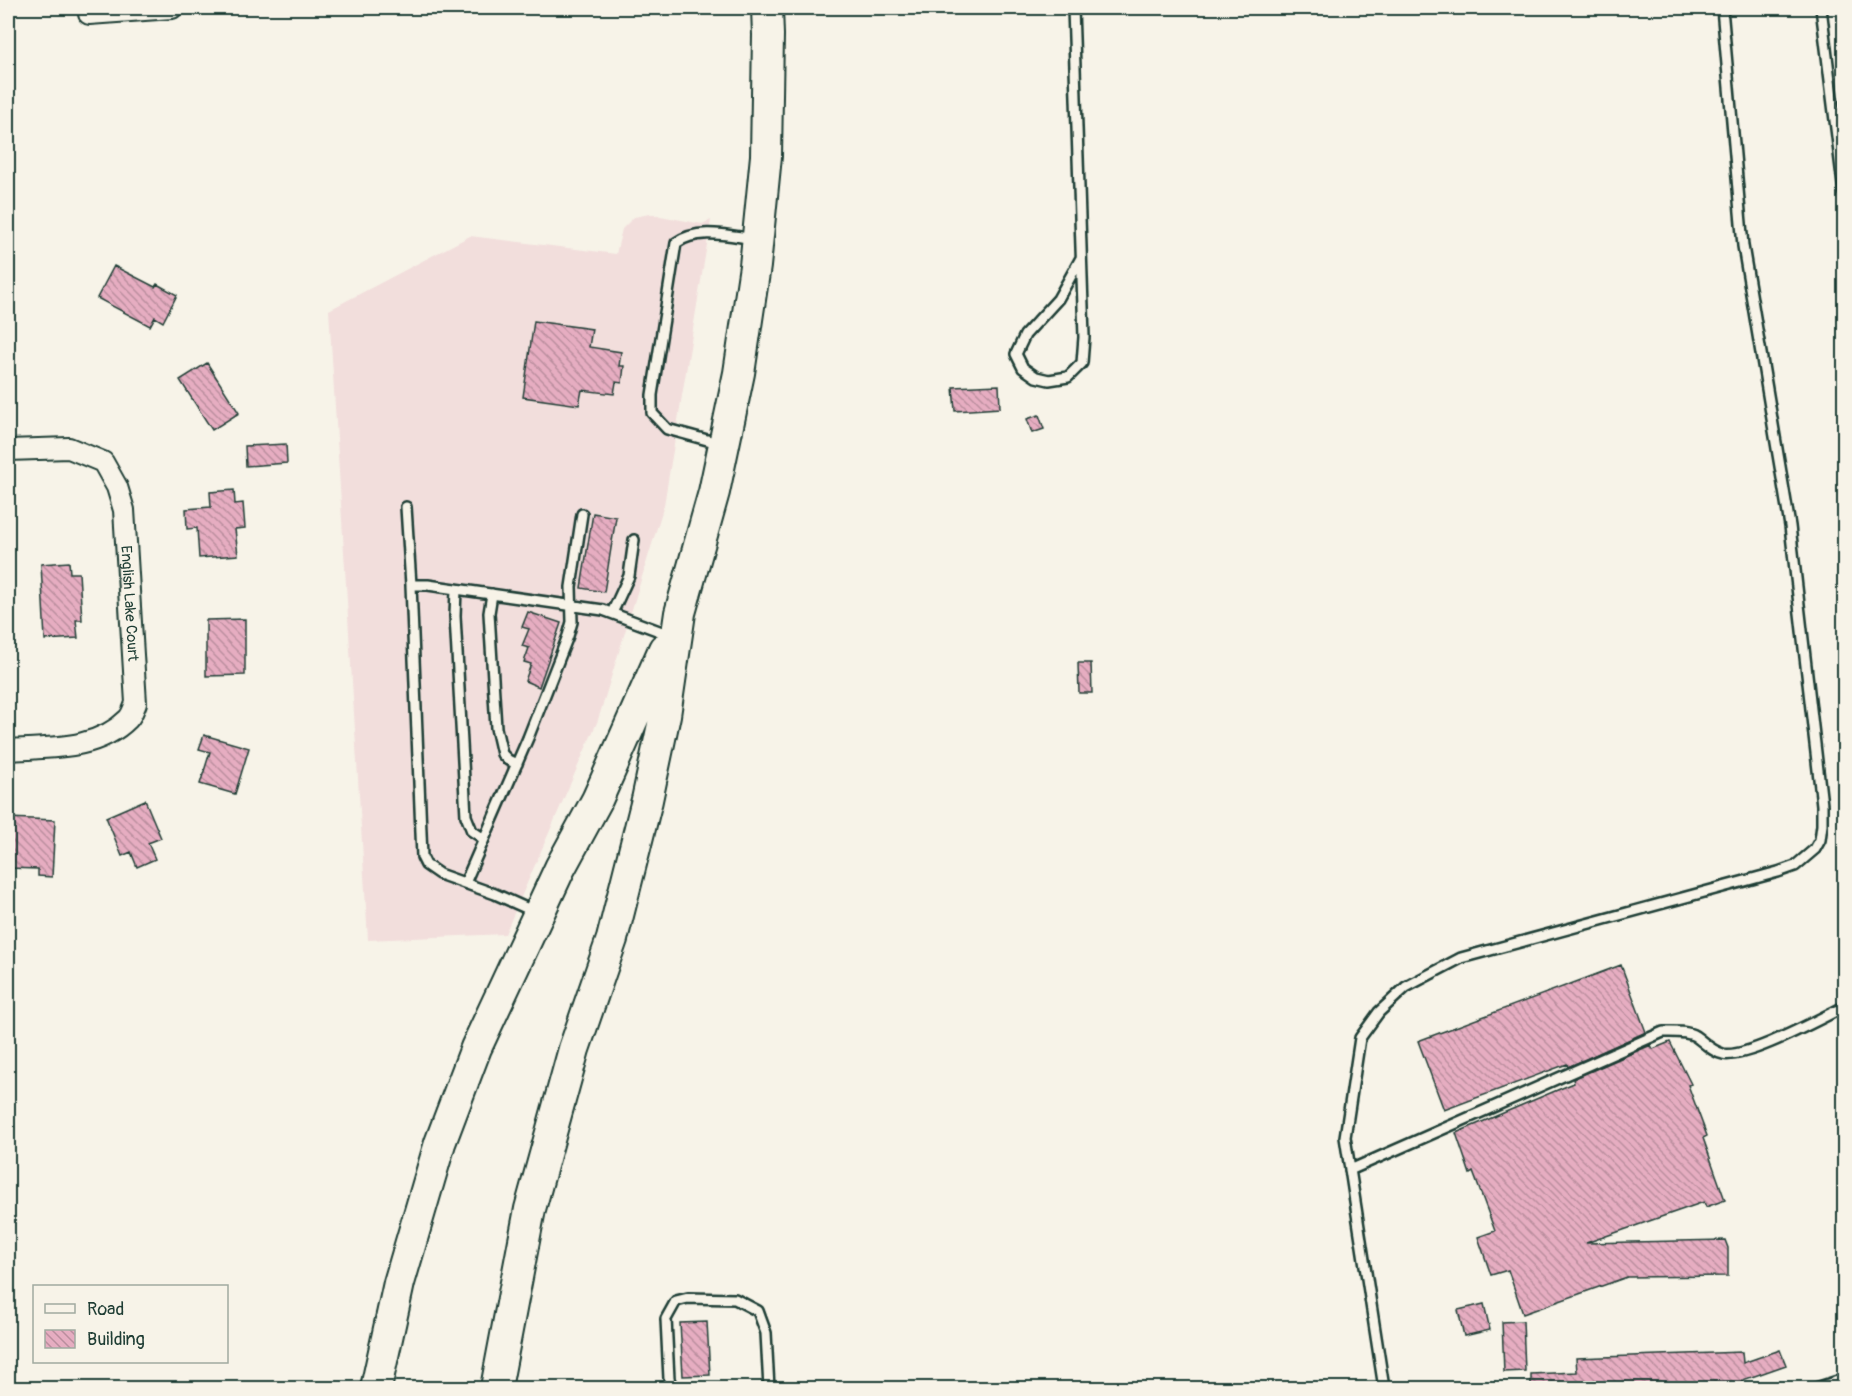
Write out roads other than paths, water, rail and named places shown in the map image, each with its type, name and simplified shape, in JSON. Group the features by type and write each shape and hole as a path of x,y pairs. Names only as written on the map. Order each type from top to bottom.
{"main road":[{"path":"376,1389 399,1283 440,1143 476,1048 538,914 597,800 675,624 714,492 739,373 758,240 766,156 767,8"},
{"path":"496,1389 515,1282 538,1178 574,1049 612,939 646,800 665,715 675,624"}],"street":[{"path":"89,14 172,8"},
{"name":"English Lake Court","path":"8,450 69,448 103,462 117,487 124,510 136,703 129,718 106,736 79,745 8,750"}],"lane":[{"path":"1073,8 1084,336 1082,363 1068,376 1049,380 1036,377 1023,368 1016,354 1025,335 1058,299 1081,258"},
{"path":"1384,1389 1345,1137 1360,1038 1379,1012 1406,987 1461,958 1778,872 1795,866 1805,859 1820,840 1822,805 1812,708 1790,526 1743,246 1722,8"},
{"path":"1821,8 1845,193"},
{"path":"724,444 667,429 652,413 652,395 676,243 696,234 727,235 758,240"},
{"path":"406,507 422,857 426,865 439,874 495,894 538,914"},
{"path":"465,883 517,764 568,636 572,622 571,587 582,514"},
{"path":"612,613 629,576 634,540"},
{"path":"411,585 428,585 571,605 675,624"},
{"path":"456,589 455,616 466,816 472,831 484,839"},
{"path":"492,594 489,613 496,728 502,754 517,764"},
{"path":"1350,1170 1663,1032 1694,1035 1708,1047 1733,1055 1752,1050 1845,1007"},
{"path":"673,1389 669,1379 666,1319 676,1301 688,1298 735,1299 758,1311 766,1334 769,1389"},
{"path":"1816,1389 1845,1379"}]}
